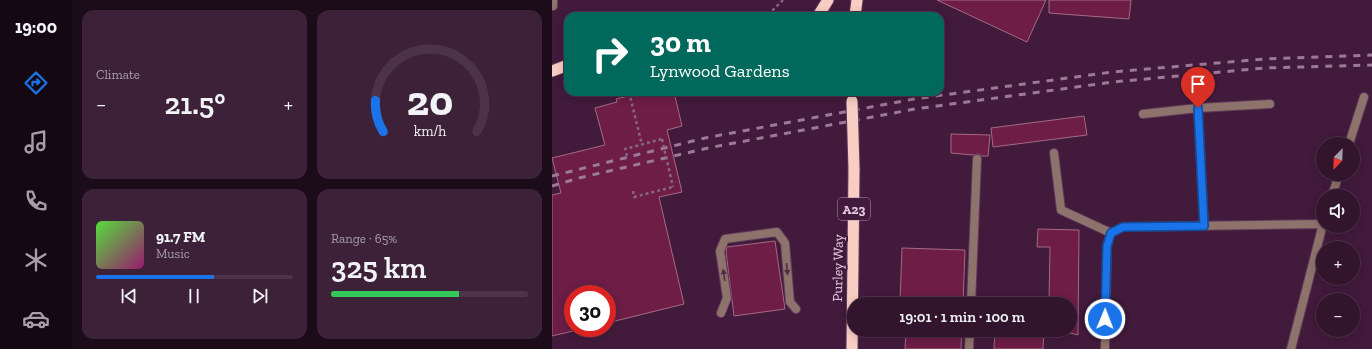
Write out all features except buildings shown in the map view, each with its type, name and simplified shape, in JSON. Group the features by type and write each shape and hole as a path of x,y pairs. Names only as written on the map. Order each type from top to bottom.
{"highway":[{"path":"820,12 828,0"},
{"path":"856,12 857,0"},
{"path":"552,71 564,66"},
{"name":"Purley Way","path":"852,96 854,169 852,349"}],"street":[{"path":"1351,137 1364,97"},
{"path":"1143,114 1198,108 1270,104"},
{"path":"1198,108 1204,226"},
{"path":"1054,153 1061,210 1111,233"},
{"path":"971,297 977,159"},
{"path":"1105,349 1107,246 1111,233 1123,227 1323,224 1291,349"},
{"path":"720,313 727,298 720,251 725,239 777,232 784,243 790,302 796,309"},
{"path":"969,349 970,337"}],"path":[{"path":"771,12 782,0"},
{"path":"630,96 642,145"},
{"path":"627,156 625,149 662,139 673,187 634,197 633,191"}],"railway":[{"path":"944,95 1112,72 1264,59 1372,55"},
{"path":"552,186 579,178 708,148 915,109 1113,82 1264,68 1372,65"},
{"path":"552,176 705,138 936,96"}],"route":[{"path":"1105,319 1107,246 1111,233 1123,227 1204,226 1198,108"}]}
